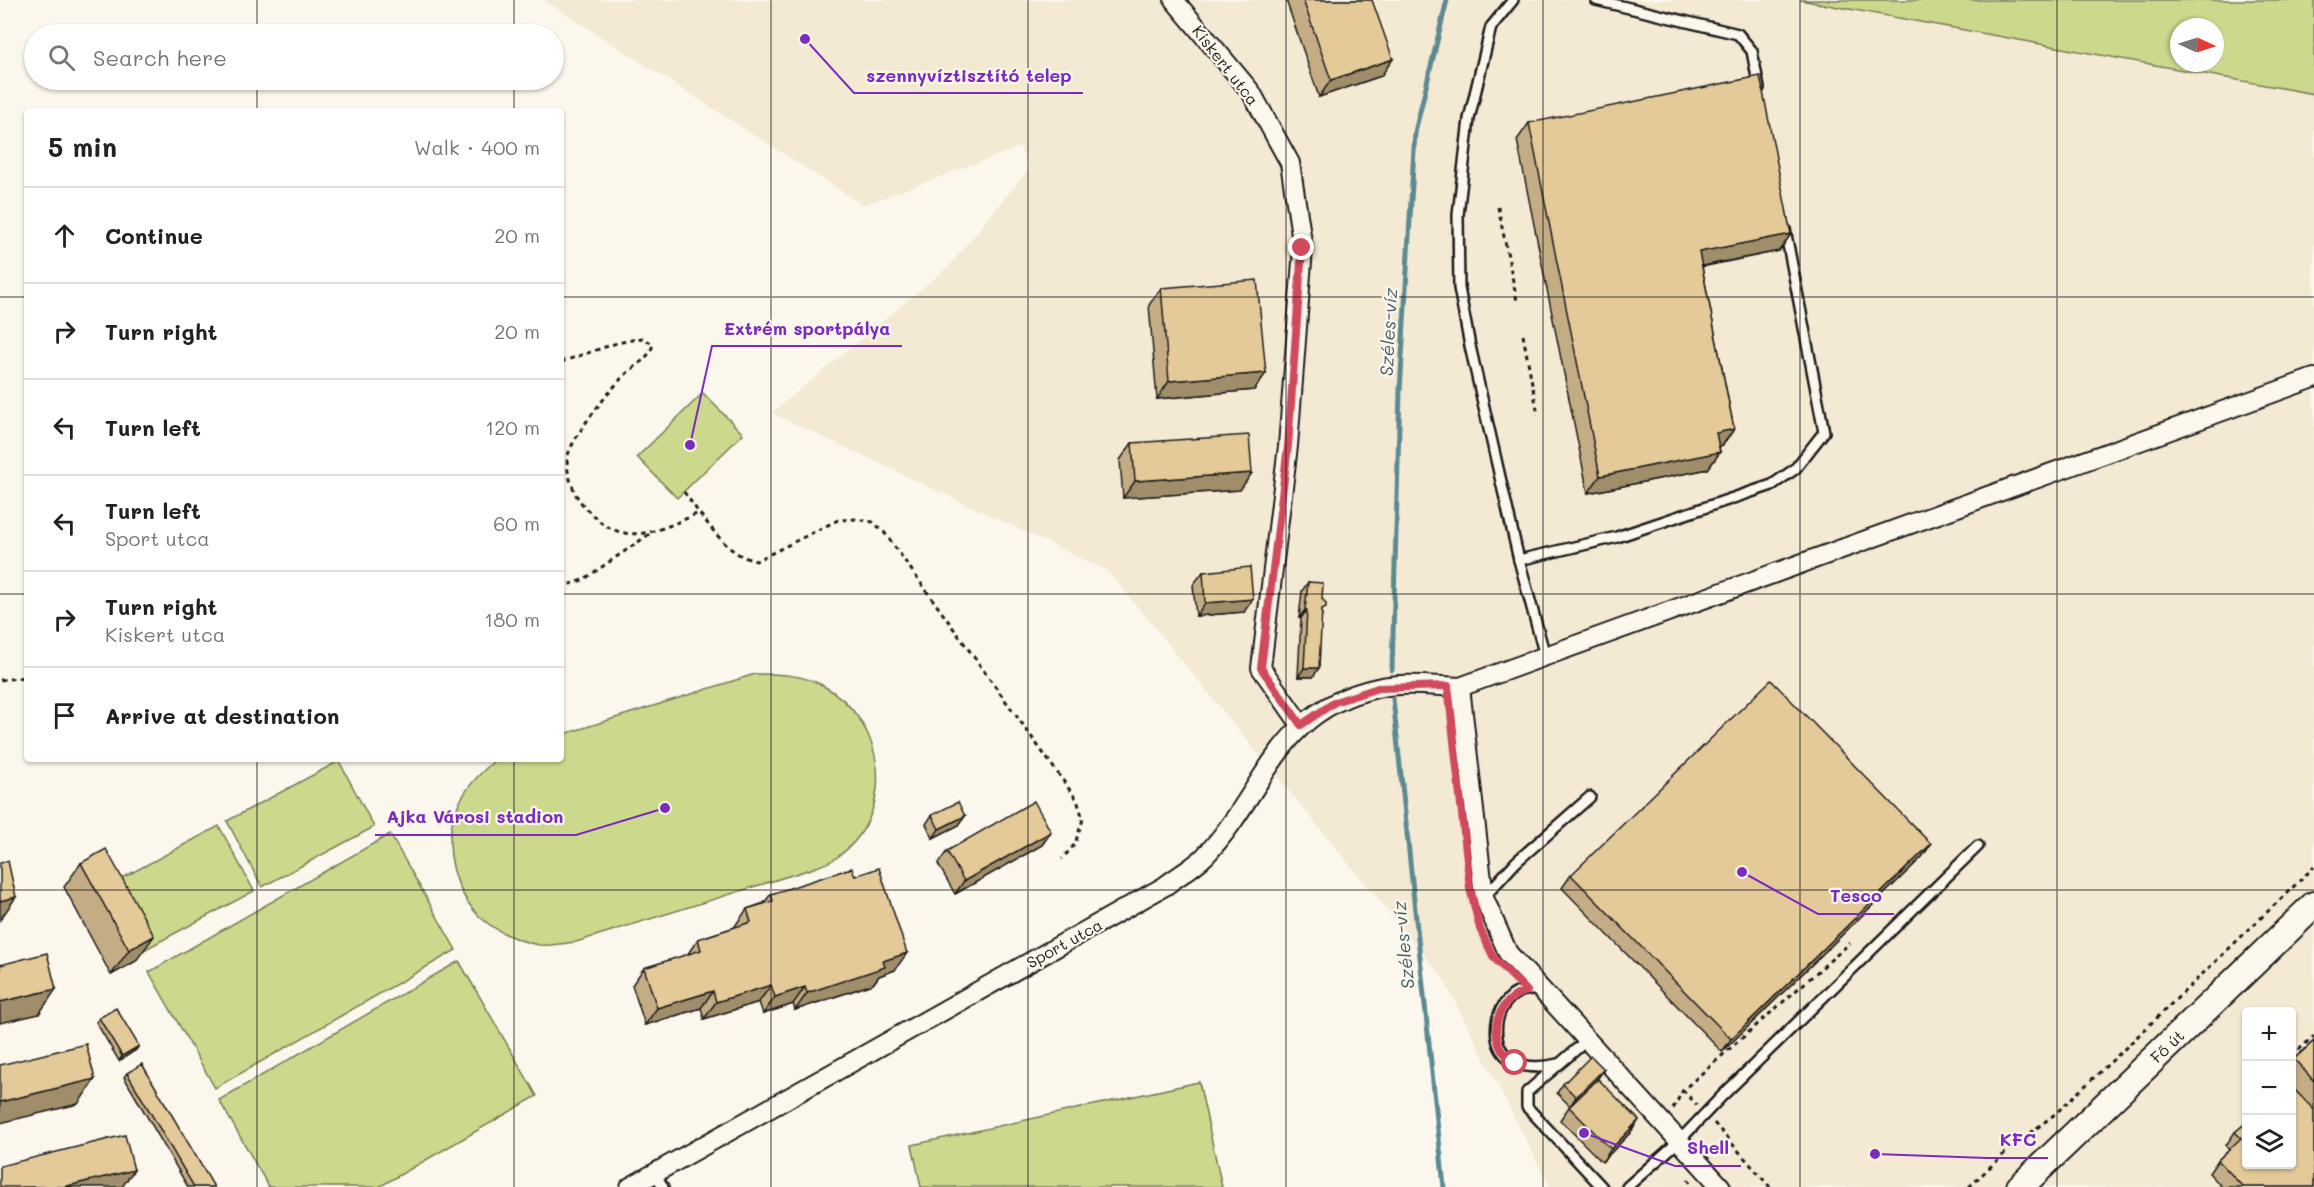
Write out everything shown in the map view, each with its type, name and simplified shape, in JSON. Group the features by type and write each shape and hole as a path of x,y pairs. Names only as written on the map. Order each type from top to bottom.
{"main road":[{"name":"Fő út","path":"2020,1187 2314,905"}],"street":[{"name":"Kiskert utca","path":"1174,0 1251,92 1290,163 1302,248 1288,446 1261,668 1301,725"},
{"path":"1721,1187 1675,1145 1665,1125 1508,953 1484,898 1460,687 2314,378"},
{"name":"Sport utca","path":"630,1187 659,1180 1165,886 1204,857 1240,813 1280,749 1301,725 1335,702 1378,688 1460,687"}],"lane":[{"path":"1513,0 1491,27 1469,119 1458,215 1459,288 1519,561 1545,656"},
{"path":"1596,0 1738,34 1752,51 1761,98"},
{"path":"1519,561 1617,537 1772,485 1795,469 1824,432 1782,215"},
{"path":"1484,898 1516,862 1590,797"},
{"path":"1627,1187 1675,1145 1977,846"},
{"path":"1543,992 1532,989 1518,993 1503,1005 1497,1020 1496,1034 1502,1051 1515,1063 1530,1068 1560,1063"},
{"path":"1587,1040 1527,1092 1527,1107 1602,1187"}],"path":[{"path":"1498,207 1517,301"},
{"path":"1523,335 1538,415"},
{"path":"564,361 617,343 642,338 652,344 650,353 621,378 584,426 568,456 569,480 583,507 604,525 626,535 651,532"},
{"path":"684,492 733,552 756,561 838,520 856,519 873,522 884,532 1077,800 1083,819 1075,844 1062,859"},
{"path":"564,586 584,580 651,532 699,513"},
{"path":"0,680 24,677"},
{"path":"1970,1187 2007,1151 2055,1114 2109,1064 2314,867"},
{"path":"1665,1125 1683,1090 1850,943"},
{"path":"2296,1052 2314,1036"},
{"path":"1683,1090 1770,1187"},
{"path":"1675,1145 1678,1164 1693,1187"}],"shaded area":[{"path":"544,0 1800,0 2170,68 2170,72 2194,72 2314,94 2314,1187 1550,1187 1443,978 1108,571 772,413 949,266 1029,169 1020,147 863,205"}],"green space":[{"path":"1800,0 2314,0 2314,94 2194,72 2224,72 2224,18 2170,18 2170,68"},
{"path":"703,393 743,434 677,498 637,457"},
{"path":"755,674 798,677 822,685 844,701 860,721 872,744 877,768 876,793 870,817 856,839 836,858 827,863 576,942 539,945 515,938 484,921 478,915 457,880 450,839 458,805 477,777 493,762 564,762 564,734"},
{"path":"340,762 374,827 262,887 227,821"},
{"path":"219,826 254,891 144,950 109,885"},
{"path":"390,834 456,950 215,1088 149,972"},
{"path":"459,961 537,1096 379,1187 269,1187 219,1100"},
{"path":"1199,1082 1222,1187 921,1187 912,1145"}],"building":[{"path":"1303,0 1372,0 1393,59 1331,80"},
{"path":"1760,76 1791,234 1699,252 1734,429 1716,433 1720,452 1600,476 1529,123"},
{"path":"1257,280 1266,373 1169,381 1161,288"},
{"path":"1249,435 1252,473 1135,481 1132,443"},
{"path":"1250,567 1253,599 1205,603 1203,572"},
{"path":"1308,582 1323,583 1322,599 1326,603 1326,607 1322,609 1319,668 1304,668"},
{"path":"1771,680 1931,844 1731,1039 1571,875"},
{"path":"1034,801 1051,832 964,881 947,851"},
{"path":"958,802 965,816 939,829 932,815"},
{"path":"106,849 154,936 129,950 81,863"},
{"path":"8,861 16,897 0,901 0,863"},
{"path":"852,868 855,876 879,868 907,953 883,961 885,967 807,993 805,987 775,997 771,985 716,1002 713,991 657,1008 644,968 701,950 698,939 751,922 747,909 773,901 771,894"},
{"path":"47,953 56,989 0,1002 0,965"},
{"path":"116,1008 139,1046 122,1056 99,1018"},
{"path":"2314,1041 2314,1081 2296,1061 2296,1057"},
{"path":"86,1044 95,1079 0,1102 0,1065"},
{"path":"1591,1056 1604,1069 1576,1097 1563,1084"},
{"path":"142,1064 214,1187 194,1187 127,1073"},
{"path":"1598,1079 1639,1120 1611,1149 1569,1107"},
{"path":"2296,1091 2314,1110 2314,1187 2243,1187 2218,1160 2241,1138 2235,1132 2242,1126 2242,1169 2296,1169"},
{"path":"125,1135 134,1170 63,1187 0,1187 0,1166"}],"waterway":[{"name":"Széles-víz","path":"1392,670 1400,391 1415,132 1447,0"},
{"name":"Széles-víz","path":"1393,699 1444,1187"}],"place":[{"name":"szennyvíztisztító telep","path":"805,39"},
{"name":"Extrém sportpálya","path":"690,445"},
{"name":"Ajka Városi stadion","path":"665,808"},
{"name":"Tesco","path":"1742,872"},
{"name":"Shell","path":"1584,1133"},
{"name":"KFC","path":"1875,1154"}],"route":[{"path":"1302,248 1288,446 1261,668 1301,725 1335,702 1378,688 1448,686 1470,888 1480,929 1494,958 1527,991 1518,993 1503,1005 1497,1020 1496,1034 1502,1051 1515,1063"}]}
